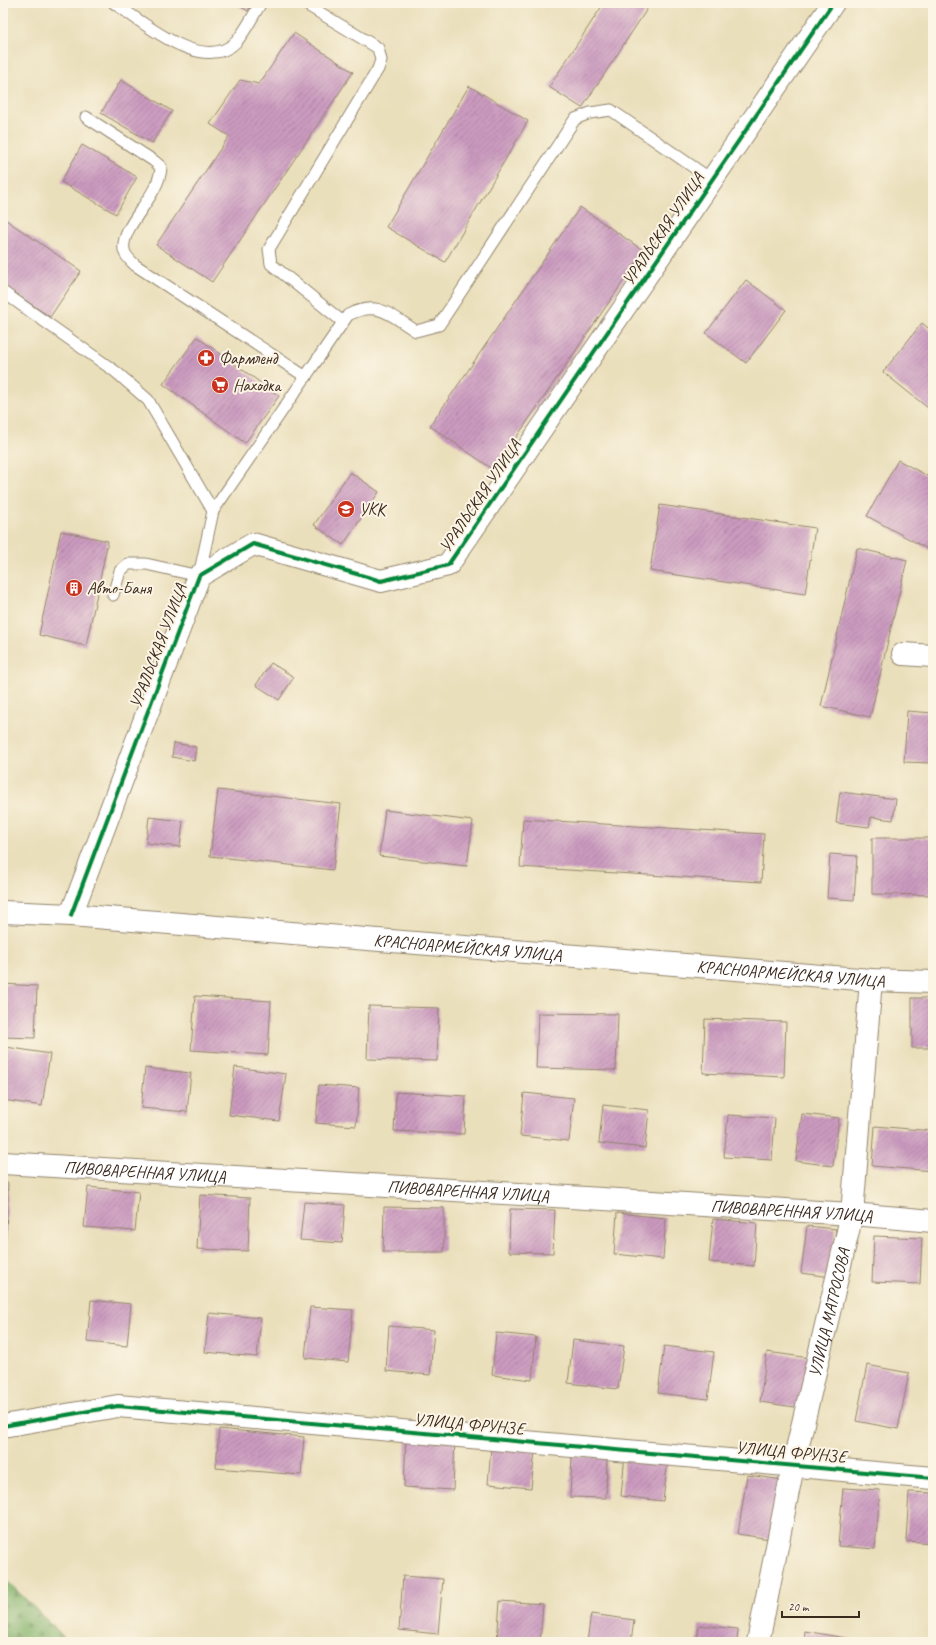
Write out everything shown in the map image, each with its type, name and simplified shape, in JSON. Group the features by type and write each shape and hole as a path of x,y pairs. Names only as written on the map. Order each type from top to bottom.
{"street":[{"name":"УРАЛЬСКАЯ УЛИЦА","path":"71,916 199,576 254,544 381,581 448,565 833,3"},
{"path":"903,654 933,656"},
{"name":"КРАСНОАРМЕЙСКАЯ УЛИЦА","path":"3,912 71,916 871,980 933,982"},
{"name":"УЛИЦА МАТРОСОВА","path":"758,1642 793,1466 852,1214 871,980"},
{"name":"ПИВОВАРЕННАЯ УЛИЦА","path":"3,1163 852,1214 933,1221"},
{"name":"УЛИЦА ФРУНЗЕ","path":"3,1426 118,1406 933,1478"}],"lane":[{"path":"114,3 172,42 194,51 213,54 236,42 261,3"},
{"path":"304,3 378,48 381,60 378,69 269,249 271,264 343,322"},
{"path":"113,595 120,571 128,564 146,564 199,576 213,511 348,315 361,309 382,309 416,331 438,325 575,119 590,113 611,110 712,180"},
{"path":"86,117 154,161 160,167 158,183 126,236 124,250 128,258 135,265 306,377"},
{"path":"3,292 116,372 148,400 213,511"}],"green space":[{"path":"3,1577 69,1642 3,1642"}],"building":[{"path":"234,3 252,3 248,11"},
{"path":"604,3 651,3 582,108 549,87"},
{"path":"294,33 353,72 212,282 156,245 229,136 210,124 240,80 259,84"},
{"path":"121,80 172,111 152,143 101,113"},
{"path":"469,86 528,121 445,262 386,227"},
{"path":"82,145 137,177 116,214 61,182"},
{"path":"580,207 644,251 494,470 430,426"},
{"path":"3,218 81,271 50,317 3,285"},
{"path":"746,280 786,310 746,363 706,333"},
{"path":"922,323 933,332 933,412 883,372"},
{"path":"197,337 279,396 245,443 163,384"},
{"path":"898,460 933,479 933,552 867,516"},
{"name":"УКК","path":"350,472 379,492 343,545 314,525"},
{"path":"660,505 815,528 805,594 650,571"},
{"name":"Авто-Баня","path":"61,531 108,541 86,646 39,635"},
{"path":"857,548 907,560 870,717 821,706"},
{"path":"271,663 294,677 279,700 256,685"},
{"path":"907,711 933,713 933,763 904,762"},
{"path":"174,743 196,747 194,761 172,757"},
{"path":"218,790 341,804 333,870 210,856"},
{"path":"840,792 896,799 893,820 871,817 869,827 836,823"},
{"path":"385,810 473,821 467,866 379,856"},
{"path":"149,817 183,821 180,847 146,843"},
{"path":"523,819 764,834 761,882 520,867"},
{"path":"872,838 933,838 933,895 872,894"},
{"path":"830,854 857,856 854,900 827,898"},
{"path":"3,984 37,986 35,1038 3,1037"},
{"path":"195,996 271,1001 268,1055 191,1050"},
{"path":"912,998 933,998 933,1048 912,1048"},
{"path":"369,1006 439,1008 437,1061 367,1059"},
{"path":"538,1013 618,1014 616,1070 536,1068"},
{"path":"705,1019 786,1022 784,1077 703,1073"},
{"path":"6,1047 50,1054 42,1106 3,1100 3,1064"},
{"path":"235,1067 286,1074 279,1121 229,1115"},
{"path":"145,1068 191,1073 187,1112 141,1108"},
{"path":"319,1085 359,1088 356,1126 316,1123"},
{"path":"396,1092 466,1096 464,1134 394,1131"},
{"path":"524,1093 574,1098 569,1141 520,1136"},
{"path":"603,1105 649,1110 645,1148 599,1143"},
{"path":"802,1114 839,1118 833,1166 796,1161"},
{"path":"728,1115 775,1118 772,1160 724,1157"},
{"path":"875,1126 933,1131 933,1171 872,1166"},
{"path":"3,1183 8,1183 5,1255 3,1255"},
{"path":"88,1187 139,1192 135,1231 84,1227"},
{"path":"200,1195 250,1198 248,1251 197,1249"},
{"path":"304,1202 345,1205 342,1243 300,1240"},
{"path":"384,1207 444,1208 444,1252 383,1252"},
{"path":"510,1209 555,1210 553,1253 509,1252"},
{"path":"617,1213 666,1218 663,1259 614,1254"},
{"path":"713,1219 757,1223 754,1266 709,1262"},
{"path":"807,1226 836,1229 831,1277 801,1273"},
{"path":"874,1236 922,1238 920,1284 872,1282"},
{"path":"91,1300 131,1304 127,1346 87,1342"},
{"path":"310,1307 353,1310 348,1362 305,1358"},
{"path":"209,1313 261,1318 257,1357 205,1352"},
{"path":"389,1326 434,1330 430,1375 386,1371"},
{"path":"496,1333 536,1337 532,1380 492,1375"},
{"path":"573,1340 624,1346 618,1389 568,1383"},
{"path":"664,1346 714,1352 708,1399 658,1393"},
{"path":"767,1352 810,1358 802,1408 760,1402"},
{"path":"867,1365 909,1373 898,1429 856,1421"},
{"path":"219,1429 304,1437 301,1475 216,1468"},
{"path":"406,1436 455,1438 453,1490 404,1487"},
{"path":"491,1447 535,1451 531,1488 488,1484"},
{"path":"625,1455 668,1459 663,1501 621,1496"},
{"path":"572,1456 607,1457 606,1498 570,1497"},
{"path":"747,1475 784,1480 776,1540 738,1534"},
{"path":"843,1488 880,1490 875,1549 838,1546"},
{"path":"909,1492 933,1493 933,1543 906,1541"},
{"path":"403,1576 443,1579 438,1634 399,1630"},
{"path":"500,1601 543,1604 540,1642 497,1642"},
{"path":"591,1614 634,1620 631,1642 587,1642"},
{"path":"699,1625 738,1629 737,1642 697,1642"},
{"path":"805,1631 851,1639 851,1642 804,1642"}],"cycle path":[{"path":"71,915 199,576 253,544 381,581 448,565 833,3"},
{"path":"3,1426 118,1406 933,1478"}],"place":[{"name":"Фармленд","path":"206,358"},
{"name":"Находка","path":"220,385"},
{"name":"УКК","path":"346,509"},
{"name":"Авто-Баня","path":"74,588"}]}
